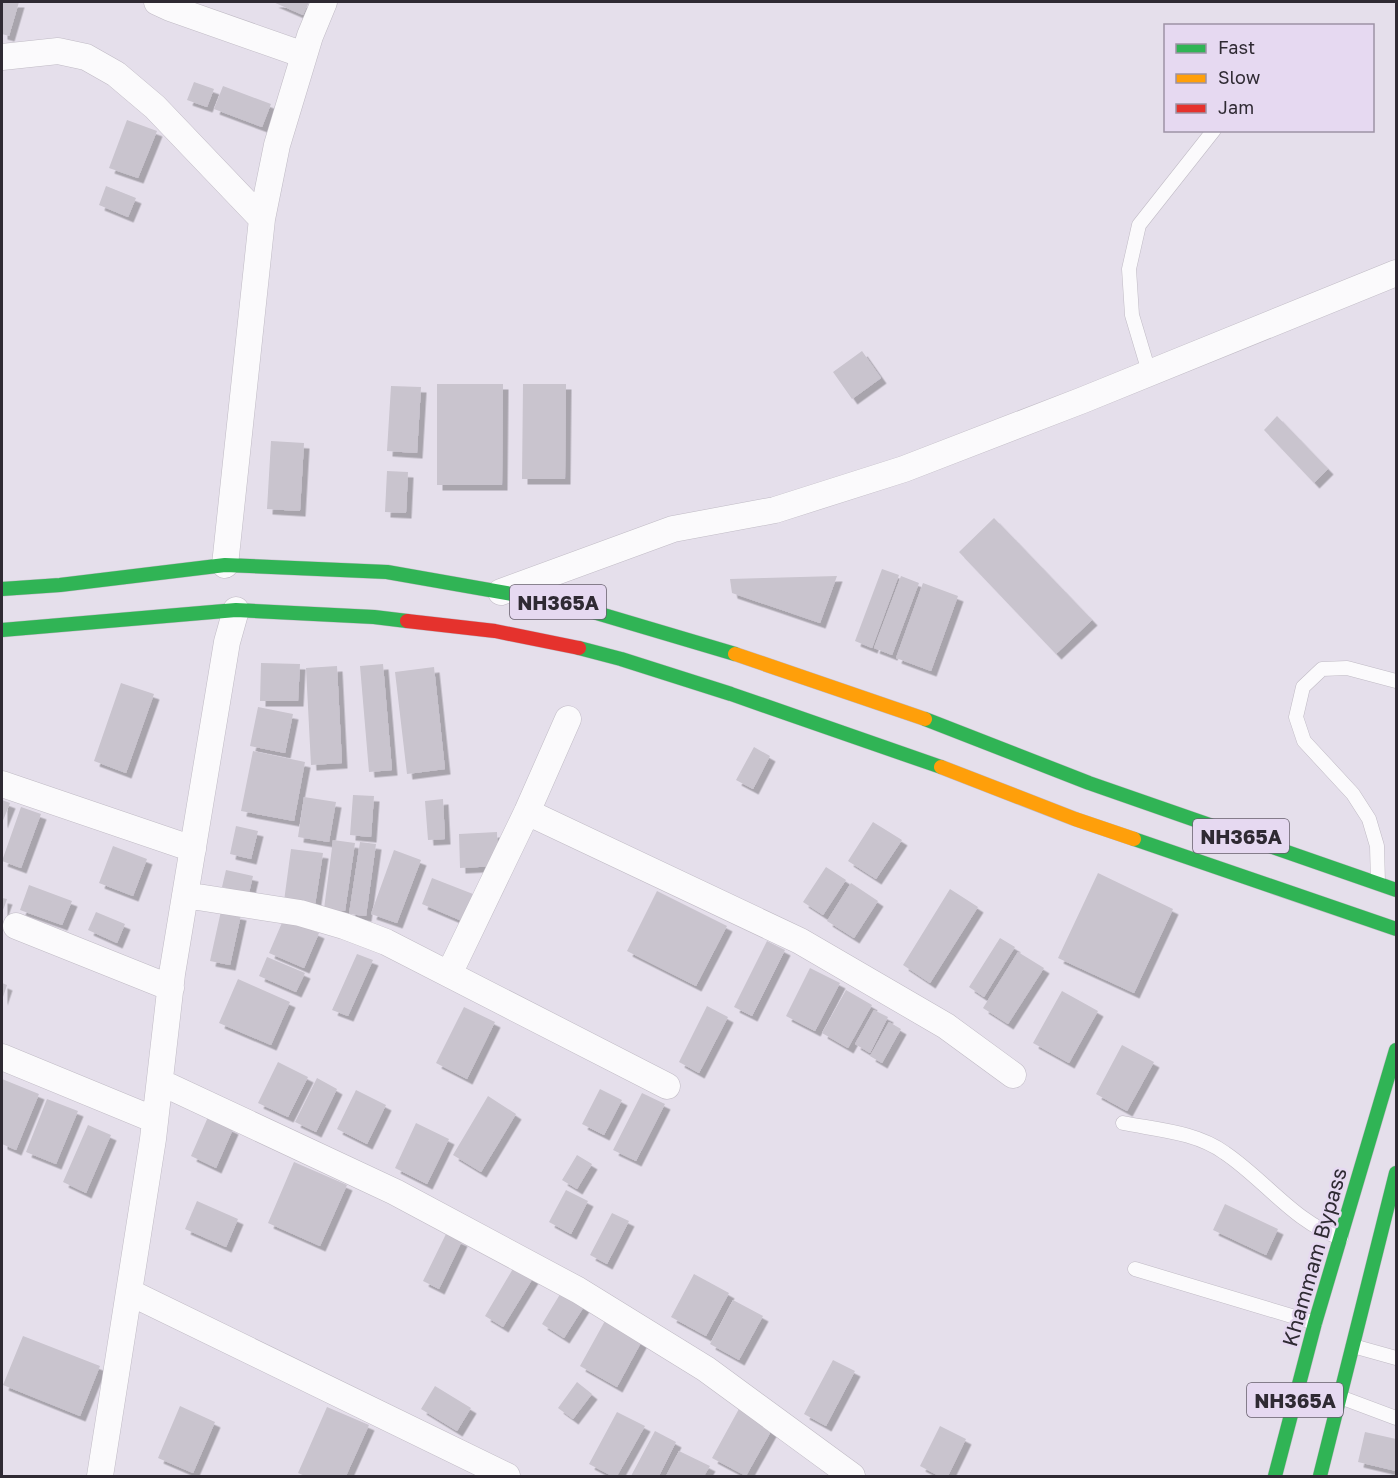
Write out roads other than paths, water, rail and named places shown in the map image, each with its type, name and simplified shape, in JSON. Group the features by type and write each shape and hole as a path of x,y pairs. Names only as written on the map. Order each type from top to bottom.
{"highway":[{"name":"NH365A","path":"2,589 60,585 225,565 387,572 575,606 744,657 922,718 1089,783 1396,890"},
{"name":"NH365A","path":"2,630 236,610 374,617 495,631 555,642 621,659 731,694 909,755 1075,819 1396,929"},
{"name":"Khammam Bypass","path":"1275,1476 1315,1323 1396,1050"},
{"name":"NH365A","path":"1320,1476 1396,1175"}],"street":[{"path":"157,2 304,55"},
{"path":"225,565 262,219 277,145 304,55 324,2"},
{"path":"2,57 58,51 86,57 116,74 155,107 262,219"},
{"path":"501,592 673,529 775,510 904,469 1396,273"},
{"path":"106,1474 171,988 227,642 236,610"},
{"path":"449,974 568,719"},
{"path":"2,784 193,849"},
{"path":"526,812 800,941 946,1026 1013,1075"},
{"path":"185,895 300,913 386,942 667,1086"},
{"path":"16,926 171,988"},
{"path":"2,1057 155,1120"},
{"path":"160,1082 395,1192 578,1290 706,1369 840,1473"},
{"path":"129,1292 507,1476"}],"lane":[{"path":"1149,372 1132,315 1129,269 1139,225 1212,132"},
{"path":"1378,884 1377,846 1369,819 1353,794 1304,741 1296,717 1304,687 1323,669 1347,668 1396,681"},
{"path":"1124,1123 1186,1135 1207,1142 1226,1153 1324,1232 1341,1238"},
{"path":"1135,1269 1315,1323"},
{"path":"1353,1346 1396,1358"},
{"path":"1340,1396 1396,1418"}]}
